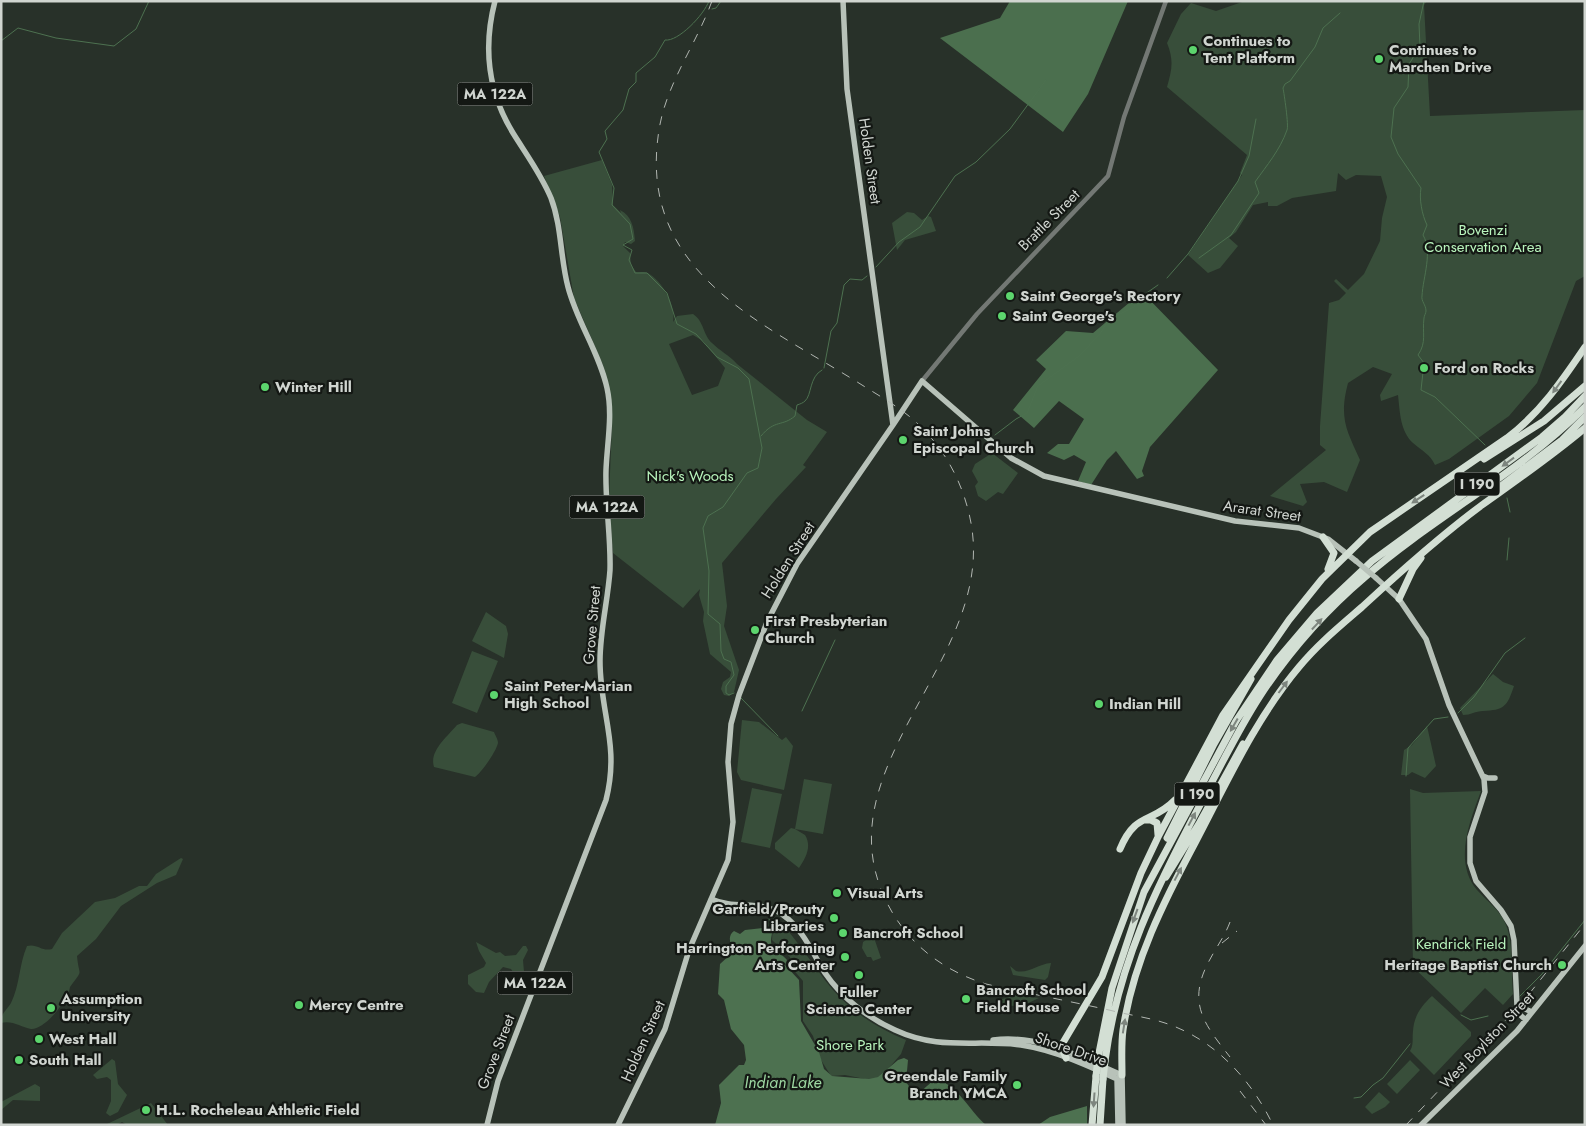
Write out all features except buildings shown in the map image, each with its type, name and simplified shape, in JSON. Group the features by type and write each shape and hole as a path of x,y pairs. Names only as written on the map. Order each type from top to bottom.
{"highway":[{"path":"1445,481 1525,424 1546,403 1585,347"},
{"path":"1066,1058 1060,1047 1102,977 1141,873 1158,837 1231,702 1289,620 1316,587 1348,553 1382,522 1544,421 1585,386"},
{"name":"I 190","path":"1100,1125 1098,1058 1105,1019 1122,957 1144,892 1156,866 1244,709 1277,660 1308,622 1383,552 1542,437 1585,396"},
{"name":"I 190","path":"1092,1125 1100,1078 1119,992 1150,902 1251,711 1291,654 1343,597 1385,560 1526,457 1585,407"},
{"path":"1484,504 1497,490 1562,440 1585,417"},
{"path":"1150,902 1200,822 1246,739 1322,641 1436,541 1537,467 1585,428"},
{"path":"1316,587 1331,563 1334,553 1323,537"},
{"path":"1399,599 1417,563 1436,541"},
{"path":"1156,866 1176,819 1214,744 1253,676 1289,620"},
{"path":"1120,1077 1126,1016 1152,929 1174,881 1273,702"},
{"path":"1120,849 1130,830 1139,822 1168,807 1183,790"},
{"path":"1139,822 1149,820 1156,822 1159,828 1158,837"}],"main road":[{"name":"Grove Street","path":"486,1125 498,1082 606,800 612,764 612,741 600,659 610,568 606,486 609,403 597,357 581,324 568,288 559,228 551,200 540,177 507,122 494,88 488,45 496,1"},
{"name":"Holden Street","path":"618,1125 665,1030 689,950 727,863 732,837 728,747 739,695 772,610 789,577 893,425 847,89 843,1"},
{"name":"Brattle Street","path":"893,425 922,381"},
{"name":"Ararat Street","path":"922,381 1011,458 1044,476 1235,521 1295,527 1323,537 1348,553 1399,599 1426,639 1450,709 1483,776 1486,792 1471,833 1469,859 1478,885 1502,911 1511,926 1518,1003"},
{"path":"890,406 896,413 901,413"},
{"path":"1483,776 1494,778"},
{"name":"Shore Drive","path":"711,898 730,905 764,906 783,915 795,926 827,976 837,987 865,1013 884,1025 926,1042 941,1044 1019,1039 1060,1047 1120,1077"},
{"name":"West Boylston Street","path":"1422,1125 1526,1020 1585,946"},
{"path":"1518,1003 1525,1010 1532,1012"},
{"path":"1518,1003 1519,1014 1526,1020"},
{"name":"Shore Drive","path":"985,1042 1028,1046 1120,1077"},
{"path":"1118,1125 1120,1077"},
{"path":"1120,1077 1124,1125"}],"street":[{"name":"Brattle Street","path":"922,381 977,314 1108,176 1124,117 1166,1"}],"green space":[{"name":"Bovenzi Conservation Area","path":"1245,1 1427,1 1424,5 1430,116 1585,110 1585,276 1576,281 1537,383 1509,416 1449,459 1435,465 1428,455 1413,443 1405,433 1401,421 1398,395 1381,401 1380,395 1392,374 1373,367 1348,383 1345,395 1345,423 1360,460 1347,492 1324,482 1300,484 1307,502 1303,506 1270,496 1326,450 1320,445 1320,426 1329,303 1339,300 1346,293 1334,281 1336,279 1348,290 1364,274 1380,241 1382,218 1387,197 1381,176 1356,175 1346,180 1338,173 1336,191 1292,198 1277,206 1268,206 1268,202 1253,205 1236,232 1229,238 1238,246 1220,268 1208,273 1188,255 1242,175 1240,173 1247,155 1167,87 1172,65 1167,43 1181,14 1191,3 1216,11"},
{"name":"Nick's Woods","path":"602,160 612,185 613,205 630,219 633,227 635,241 631,244 625,242 623,246 630,253 631,265 636,272 648,273 659,282 670,301 673,322 677,316 693,314 697,317 709,340 715,346 807,420 827,432 803,465 806,467 776,499 722,563 727,606 724,626 739,670 734,692 729,696 724,695 721,689 723,682 730,677 731,672 710,654 703,621 704,612 699,595 700,589 683,608 613,553 609,498 612,423 609,387 603,365 574,298 560,217 544,176","holes":["693,335 703,341 725,368 718,386 692,395 669,344"]},
{"path":"907,212 914,213 922,220 928,216 931,217 936,231 905,240 897,250 892,223"},
{"path":"992,453 1018,473 1003,494 998,492 986,501 978,496 975,486 978,482 972,471 975,464"},
{"path":"486,612 506,626 508,634 504,658 472,641"},
{"path":"472,651 498,661 477,713 452,703"},
{"path":"1493,674 1503,682 1514,686 1507,703 1496,710 1463,715 1460,708"},
{"path":"742,720 759,722 782,740 786,737 793,746 784,790 741,780 737,772"},
{"path":"462,723 494,732 498,740 497,747 491,757 475,777 434,767 433,761 436,750 457,725"},
{"path":"1427,726 1436,766 1425,778 1412,772 1408,775 1401,775 1404,750 1412,745"},
{"path":"804,779 832,784 823,834 795,829"},
{"path":"752,788 782,794 770,848 741,842"},
{"name":"Kendrick Field","path":"1410,789 1423,793 1481,791 1472,815 1466,841 1466,867 1470,879 1477,890 1501,915 1509,933 1513,994 1503,1005 1485,988 1461,1013 1413,967"},
{"path":"791,828 805,835 808,843 806,856 799,868 775,849 775,843"},
{"path":"181,858 183,859 176,875 157,883 121,906 96,939 77,956 80,973 70,987 61,1006 43,1025 31,1029 13,1023 1,1023 3,1014 14,996 27,946 52,949 62,933 95,902 115,898 139,886 147,886 156,874"},
{"name":"Shore Park","path":"769,912 787,930 833,990 849,1006 867,1020 906,1040 901,1054 882,1076 870,1080 845,1075 831,1076 821,1060 813,1036 803,1021 803,981 791,967 790,957 772,940 773,926"},
{"path":"871,929 881,958 873,961 871,957 867,957 862,948 863,942 866,940 861,933"},
{"path":"476,942 505,956 516,955 523,946 526,946 528,950 523,960 524,972 527,977 517,978 511,969 503,967 489,982 484,993 476,992 468,984 468,975 484,967 486,963"},
{"path":"1051,963 1048,977 1045,980 1013,975 1010,966 1016,971 1021,972"},
{"path":"1015,995 1039,998 1024,1005 996,1007 999,1000"},
{"path":"1432,996 1471,1032 1471,1036 1434,1075 1410,1051 1417,1016 1421,1008"},
{"path":"112,1059 115,1061 118,1084 127,1095 118,1112 110,1116 106,1113 111,1101 111,1080 107,1077 97,1079 93,1075"},
{"path":"1410,1060 1420,1070 1397,1094 1387,1084"},
{"path":"35,1084 40,1087 40,1101 13,1100 1,1110 1,1102"},
{"path":"1379,1092 1390,1102 1372,1114 1365,1107"},
{"name":"H.L. Rocheleau Athletic Field","path":"151,1103 168,1125 127,1125 122,1122 117,1125 105,1125"}],"shaded area":[{"path":"1010,1 1128,1 1088,94 1063,132 940,38 1000,18"},
{"path":"1142,292 1218,370 1150,447 1142,471 1144,476 1137,479 1116,451 1107,460 1091,485 1078,481 1086,462 1074,455 1064,460 1047,453 1058,444 1069,444 1084,419 1059,401 1034,428 1013,410 1046,369 1036,360 1066,331 1093,333"}],"water":[{"name":"Indian Lake","path":"769,929 772,932 772,946 787,960 785,965 799,980 801,1021 819,1052 824,1069 832,1076 869,1079 878,1077 898,1060 904,1058 908,1060 906,1082 911,1089 920,1092 934,1080 942,1081 962,1098 986,1125 715,1125 721,1103 719,1085 739,1065 744,1065 746,1060 744,1045 731,1029 724,1000 718,994 720,964 732,953 730,936 734,931 740,934 745,930"},
{"path":"1087,1106 1087,1125 1038,1125 1050,1117"}],"waterway":[{"path":"1,41 18,28 56,38 114,46 136,29 149,1"},
{"path":"709,1 690,27 677,37 665,40 655,57 636,73 636,82 629,89 623,110 605,131 607,139 599,152 614,188 612,205 630,224 633,239 623,245 632,250 629,260 635,273 647,273 667,293 677,324 696,334 717,357 738,368 749,379 762,448 758,468 747,473 723,507 708,516 703,528 709,571 708,614 720,624 721,651 724,659 731,662 734,675 726,686 726,693 729,695 734,693"},
{"path":"712,9 716,8 721,1"},
{"path":"1424,1 1419,24 1420,47 1409,64 1408,87 1394,108 1391,137 1398,154 1421,188 1421,207 1427,225 1423,235 1426,242 1427,257 1422,298 1426,311 1423,342 1418,355 1424,363 1421,390 1435,397 1485,445"},
{"path":"1199,258 1231,235 1259,193 1255,182 1277,151 1287,130 1283,88 1315,47 1323,28 1340,13"},
{"path":"876,267 899,242 920,227 955,176 976,162 1010,129 1046,80"},
{"path":"1167,278 1188,254 1238,181 1249,156 1256,119"},
{"path":"824,368 831,331 837,323 844,285 850,279 862,280 867,276"},
{"path":"995,435 1027,413 1038,386 1079,356 1100,334 1109,319 1134,307 1138,299 1158,285"},
{"path":"761,436 770,427 795,416 797,405 807,398 815,377 822,370"},
{"path":"1507,498 1510,512"},
{"path":"1507,560 1509,538"},
{"path":"1458,713 1474,697 1505,653 1525,638"},
{"path":"802,711 835,640"},
{"path":"741,698 778,736"},
{"path":"1406,776 1408,748 1434,719 1448,717"},
{"path":"768,930 770,913"},
{"path":"1520,996 1542,974 1585,920"},
{"path":"1461,1015 1471,1020 1488,1016"},
{"path":"1354,1098 1361,1097 1383,1078 1410,1044"}],"railway":[{"path":"712,1 668,97 659,130 657,179 667,221 687,257 715,288 749,315 891,403 917,423 945,456 964,495 971,523 972,574 958,623 936,671 888,764 874,812 873,861 892,912 910,937 932,957 972,979 986,984 1158,1021 1183,1030 1215,1050 1229,1063 1254,1092 1273,1125"},
{"path":"1230,922 1208,963 1199,990 1199,1002 1207,1024 1230,1057"},
{"path":"1406,1125 1521,1004 1585,924"},
{"path":"1222,943 1237,931"},
{"path":"1240,1091 1266,1125"}],"place":[{"name":"Continues to Tent Platform","path":"1193,50"},
{"name":"Continues to Marchen Drive","path":"1379,59"},
{"name":"Saint George's Rectory","path":"1010,296"},
{"name":"Saint George's","path":"1002,316"},
{"name":"Ford on Rocks","path":"1424,368"},
{"name":"Winter Hill","path":"265,387"},
{"name":"Saint Johns Episcopal Church","path":"903,440"},
{"name":"First Presbyterian Church","path":"755,630"},
{"name":"Saint Peter-Marian High School","path":"494,695"},
{"name":"Indian Hill","path":"1099,704"},
{"name":"Visual Arts","path":"837,893"},
{"name":"Garfield/Prouty Libraries","path":"834,918"},
{"name":"Bancroft School","path":"843,933"},
{"name":"Harrington Performing Arts Center","path":"845,957"},
{"name":"Heritage Baptist Church","path":"1562,965"},
{"name":"Fuller Science Center","path":"859,975"},
{"name":"Bancroft School Field House","path":"966,999"},
{"name":"Mercy Centre","path":"299,1005"},
{"name":"Assumption University","path":"51,1008"},
{"name":"West Hall","path":"39,1039"},
{"name":"South Hall","path":"19,1060"},
{"name":"Greendale Family Branch YMCA","path":"1017,1085"},
{"name":"H.L. Rocheleau Athletic Field","path":"146,1110"}]}
